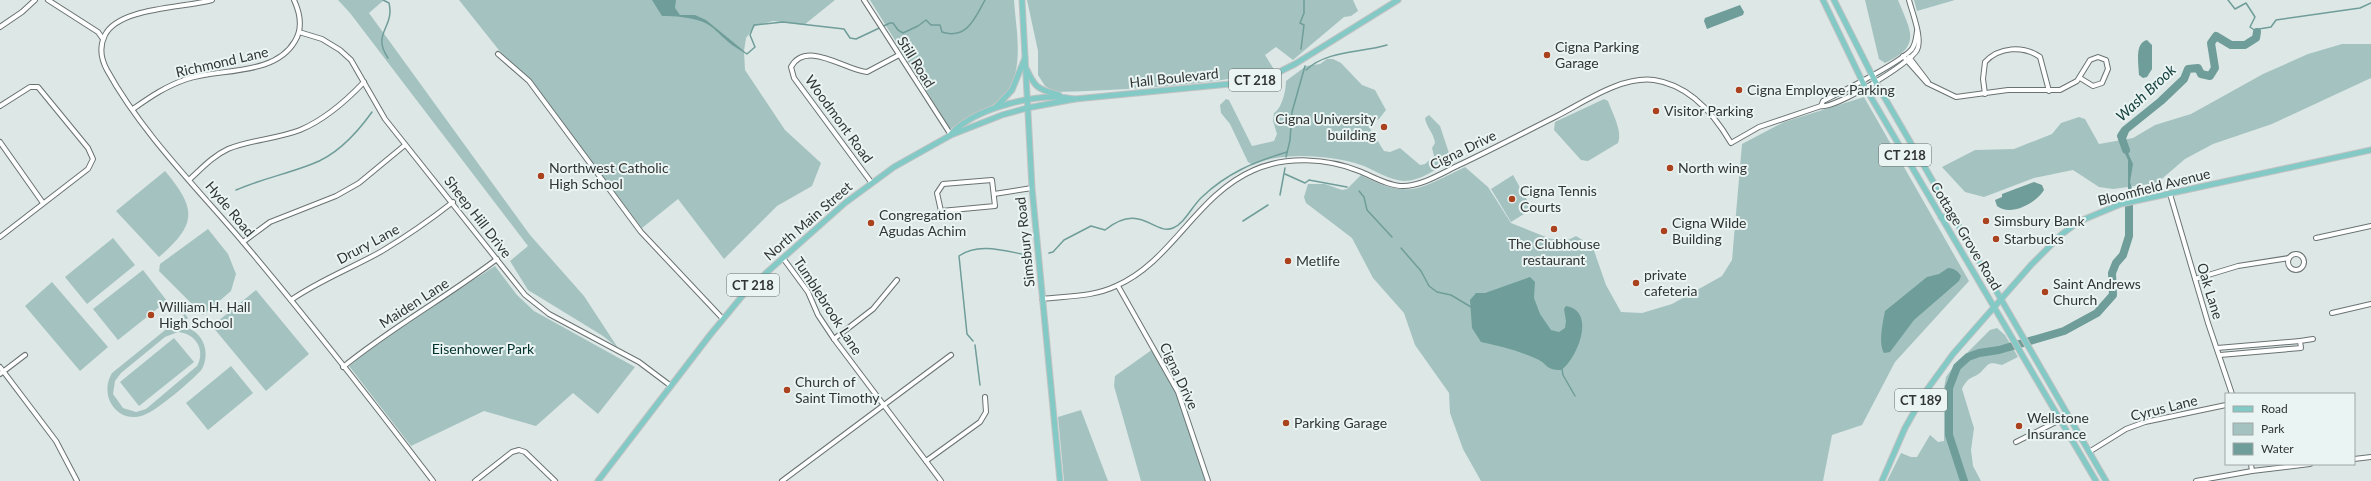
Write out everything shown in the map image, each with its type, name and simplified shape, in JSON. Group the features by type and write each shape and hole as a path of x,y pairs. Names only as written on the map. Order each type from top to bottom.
{"main road":[{"name":"Simsbury Road","path":"1022,0 1026,58 1026,100 1032,188 1060,481"},
{"name":"Hall Boulevard","path":"1027,108 1075,99 1224,85 1262,78 1295,64 1398,0"},
{"name":"Cottage Grove Road","path":"1823,0 1867,78 1875,81 2106,481"},
{"name":"Cottage Grove Road","path":"1834,0 1867,78 1868,86 1941,217 2096,481"},
{"path":"994,109 1012,90 1026,58"},
{"path":"1026,69 1034,85 1040,90 1062,96"},
{"name":"Hall Boulevard","path":"1026,100 1062,96 1075,99"},
{"name":"North Main Street","path":"951,135 957,128 994,109 1026,100"},
{"name":"North Main Street","path":"598,481 723,319 748,290 783,258 871,182 951,135 1002,115 1027,108"},
{"name":"Bloomfield Avenue","path":"1882,481 1905,428 1926,391 1952,354 2000,298 2073,226 2098,212 2121,204 2371,150"},
{"path":"1941,217 1953,216"}],"street":[{"path":"0,27 22,12 35,0"},
{"path":"48,0 98,32 103,39 107,31 136,14 212,0"},
{"name":"Richmond Lane","path":"133,109 156,93 185,80 273,63 289,52 299,32 300,16 294,0"},
{"name":"Still Road","path":"864,0 951,135"},
{"path":"1908,59 1918,50 1919,45 1919,34 1909,0"},
{"path":"1917,31 1914,45 1905,55 1929,84 1956,97 2008,90 2049,91 2068,87 2080,78 2090,60 2098,57 2106,60 2108,69 2102,83 2092,86 2080,78"},
{"name":"Sheep Hill Drive","path":"299,32 322,39 340,50 354,65 385,119 498,259 518,288 536,306 639,362 671,386"},
{"name":"Hyde Road","path":"103,39 101,54 104,62 133,109 291,300 433,481"},
{"path":"1985,94 1983,79 1986,62 1996,53 2014,50 2027,51 2040,57 2049,91"},
{"path":"498,54 529,81 641,232 723,319"},
{"name":"Woodmont Road","path":"871,182 794,78 791,67 798,60 812,56 822,57 867,72 899,55"},
{"name":"Cigna Drive","path":"1821,106 1823,101 1867,78 1905,55"},
{"name":"Cigna Drive","path":"1042,299 1088,295 1118,286 1147,267 1210,199 1228,184 1245,174 1269,165 1293,161 1313,160 1348,166 1392,184 1404,186 1418,183 1471,159 1598,95 1630,83 1653,80 1692,97 1717,120 1731,143 1759,127 1821,106 1826,107 1868,86 1908,59"},
{"path":"190,179 211,159 228,149 279,137 312,123 348,98 364,82"},
{"path":"0,106 30,87 38,87 92,155 92,164 88,169 0,237"},
{"path":"0,142 43,203"},
{"path":"243,242 270,222 336,196 359,183 405,145"},
{"path":"992,180 994,194 995,206 941,212 937,193 938,188 947,183 992,180"},
{"path":"994,194 1032,188"},
{"name":"Oak Lane","path":"2170,194 2195,279 2232,393"},
{"name":"Drury Lane","path":"291,300 317,282 352,267 413,232 453,202"},
{"path":"2316,238 2371,226"},
{"name":"Tumblebrook Lane","path":"783,258 808,292 818,315 834,339 941,481"},
{"path":"2195,279 2238,266 2289,258"},
{"name":"Maiden Lane","path":"343,366 397,325 458,287 498,259"},
{"path":"834,339 873,309 897,280"},
{"name":"Cigna Drive","path":"1118,286 1178,392 1208,481"},
{"path":"2332,313 2371,304"},
{"path":"2217,348 2313,339"},
{"path":"2220,355 2301,348 2300,341"},
{"path":"782,481 951,355"},
{"path":"2,373 25,356"},
{"path":"0,367 2,373 56,440 77,481"},
{"path":"926,461 980,422 986,412 985,397"},
{"name":"Cyrus Lane","path":"2089,452 2126,429 2145,422 2225,405"},
{"path":"2016,442 2060,420"},
{"path":"475,481 512,452 519,450 524,452 555,481"},
{"path":"2355,459 2371,457"},
{"path":"2251,465 2252,471"},
{"path":"2196,481 2252,471 2302,465"}],"green space":[{"path":"338,0 384,0 369,13 530,235 584,296 618,348 603,336 528,290 510,261 528,246 350,13"},
{"path":"459,0 835,0 804,25 773,21 755,26 746,38 744,51 745,70 785,130 821,163 812,186 777,206 724,259 678,199 642,228 528,78 506,59"},
{"path":"870,0 1014,0 1018,53 1017,67 1008,91 988,108 950,129"},
{"path":"1027,0 1353,0 1358,11 1351,16 1344,17 1293,60 1276,47 1265,55 1275,71 1190,84 1055,92 1045,86 1038,75 1038,51"},
{"path":"1865,0 1898,0 1907,21 1910,37 1909,44 1897,57 1885,63 1879,59"},
{"path":"1914,0 1955,0 1917,11"},
{"path":"2342,44 2371,44 2371,78 2272,124 2213,144 2185,159 2157,183 2113,189 2099,187 2073,170 2034,178 1984,197 1965,192 1942,167 1975,150 2014,149 2052,134 2061,123 2079,117 2085,119 2099,144 2133,138 2155,125 2191,114 2263,74 2308,54"},
{"path":"1327,59 1333,59 1341,63 1362,85 1375,90 1386,110 1379,119 1371,122 1369,127 1384,151 1390,152 1400,148 1420,165 1425,164 1434,156 1432,148 1435,143 1425,118 1429,115 1440,126 1451,159 1435,170 1417,179 1404,181 1387,177 1361,165 1321,157 1291,156 1264,161 1253,165 1248,162 1230,124 1221,113 1220,105 1226,99 1229,100 1252,146 1274,141 1277,134 1273,121 1274,113 1277,111 1281,103 1286,81 1306,66 1320,64"},
{"path":"1864,97 1969,281 1895,362 1862,425 1832,435 1823,481 1481,481 1463,449 1450,413 1449,393 1415,345 1404,313 1373,278 1352,238 1306,203 1304,197 1308,184 1325,184 1342,190 1347,189 1361,175 1377,183 1391,187 1414,189 1425,186 1465,167 1488,187 1511,223 1551,239 1568,240 1576,236 1584,241 1591,242 1606,285 1621,312 1642,313 1672,304 1722,276 1732,260 1742,144 1784,122"},
{"path":"1604,99 1608,101 1618,128 1618,143 1588,161 1581,160 1554,130 1555,122"},
{"path":"165,171 183,196 187,206 188,216 186,225 180,235 159,257 116,211"},
{"name":"Cigna Tennis Courts","path":"1513,175 1532,209 1511,222 1491,189"},
{"path":"208,229 228,254 236,274 231,291 203,315 159,271 160,264"},
{"path":"113,238 135,265 87,304 65,277"},
{"name":"Eisenhower Park","path":"495,266 517,295 534,311 635,367 598,414 573,393 536,426 484,411 411,446 349,366 380,341"},
{"path":"143,270 167,301 118,340 93,309"},
{"path":"52,282 108,347 80,371 25,306"},
{"path":"256,290 309,354 266,391 212,326"},
{"path":"185,314 188,318 178,326 193,330 198,335 205,347 205,362 202,369 174,395 157,408 144,415 135,417 126,416 113,406 107,391 108,382 112,373","holes":["178,332 184,333 194,339 200,349 200,360 197,366 146,409 136,412 123,408 113,394 115,381 121,373 165,337"]},
{"path":"1997,328 2005,335 2018,357 2002,365 1992,363 1988,365 1981,372 1969,379 1962,389 1974,428 1971,450 1973,466 1981,481 1887,481 1901,453 1911,457 1917,457 1930,435 1938,442 1944,441 1944,388 1946,377 1954,366 1990,330"},
{"path":"174,338 194,362 139,406 120,382"},
{"path":"1153,349 1178,398 1205,481 1141,481 1114,386 1115,376"},
{"path":"231,366 253,393 208,430 186,403"},
{"path":"1081,410 1108,481 1064,481 1058,417"}],"water":[{"path":"652,0 676,0 675,8 680,15 695,15 706,20 744,51 738,49 713,28 703,22 682,17 662,16"},
{"path":"1740,5 1744,12 1743,15 1707,29 1704,21 1705,18"},
{"path":"2147,40 2152,45 2152,69 2147,77 2143,78 2139,75 2138,54 2140,45"},
{"path":"2132,122 2135,125 2130,129 2124,144 2133,164 2130,182 2135,199 2128,200 2128,160 2121,145 2124,131"},
{"path":"2034,182 2042,185 2044,190 2029,204 2009,210 1997,206 1995,200 2002,197 2002,194"},
{"path":"1948,268 1954,269 1959,273 1961,276 1959,281 1914,320 1890,352 1884,353 1881,338 1885,311 1927,277 1939,274"},
{"path":"1530,277 1535,282 1534,298 1540,314 1551,330 1559,332 1565,328 1566,321 1564,309 1566,306 1575,310 1581,317 1581,336 1578,346 1573,356 1561,370 1549,368 1541,361 1530,356 1481,342 1472,328 1470,300 1476,293 1485,293"}],"waterway":[{"path":"383,0 389,3 390,12 389,19 382,36 383,49 388,58"},
{"path":"738,48 747,54 755,47 750,35 754,25 783,22 844,29 850,38 856,39 890,23 893,23 898,30 903,33 918,26 926,20 931,25 940,25 942,32 951,34 958,33 969,26 974,20 985,0"},
{"path":"1301,49 1304,25 1300,23 1304,13 1304,0"},
{"name":"Wash Brook","path":"2228,0 2235,9 2246,3 2255,17 2250,27 2257,32 2259,29 2271,27 2276,20 2360,8 2371,3"},
{"name":"Wash Brook","path":"2126,150 2121,136 2125,130 2161,101 2184,79 2188,69 2198,68 2201,74 2210,76 2215,68 2211,43 2216,36 2231,45 2245,45 2256,38 2257,32"},
{"path":"1306,70 1314,64 1334,55 1387,45"},
{"path":"1286,157 1290,140 1292,112 1305,66"},
{"path":"236,190 303,168 330,155 360,128 372,112"},
{"path":"1049,253 1053,252 1064,240 1091,226 1105,230 1117,222 1128,219 1137,219 1159,228 1173,228 1185,218 1202,197 1221,181 1252,164 1287,152"},
{"path":"1280,195 1285,168"},
{"path":"1285,174 1305,183 1309,180 1347,187"},
{"path":"1359,191 1364,197 1367,210 1392,237"},
{"name":"Wash Brook","path":"1964,481 1949,435 1949,388 1957,367 1968,357 1979,353 1999,350 2064,331 2097,313 2113,295 2112,273 2116,263 2123,255 2129,236 2129,195"},
{"path":"1243,221 1268,205"},
{"path":"973,341 967,334 959,256 966,252 983,248 1027,255"},
{"path":"1401,248 1421,271 1429,286 1437,292 1451,295 1471,307"},
{"path":"975,345 980,385"},
{"path":"1562,369 1563,375 1575,396"}],"place":[{"name":"Cigna Parking Garage","path":"1547,55"},
{"name":"Cigna Employee Parking","path":"1739,90"},
{"name":"Visitor Parking","path":"1656,111"},
{"name":"Cigna University building","path":"1384,127"},
{"name":"North wing","path":"1670,168"},
{"name":"Northwest Catholic High School","path":"541,176"},
{"name":"Cigna Tennis Courts","path":"1512,199"},
{"name":"Simsbury Bank","path":"1986,221"},
{"name":"Congregation Agudas Achim","path":"871,223"},
{"name":"The Clubhouse restaurant","path":"1554,229"},
{"name":"Cigna Wilde Building","path":"1664,231"},
{"name":"Starbucks","path":"1996,239"},
{"name":"Metlife","path":"1288,261"},
{"name":"private cafeteria","path":"1636,283"},
{"name":"Saint Andrews Church","path":"2045,292"},
{"name":"William H. Hall High School","path":"151,315"},
{"name":"Church of Saint Timothy","path":"787,390"},
{"name":"Parking Garage","path":"1286,423"},
{"name":"Wellstone Insurance","path":"2019,426"}]}
